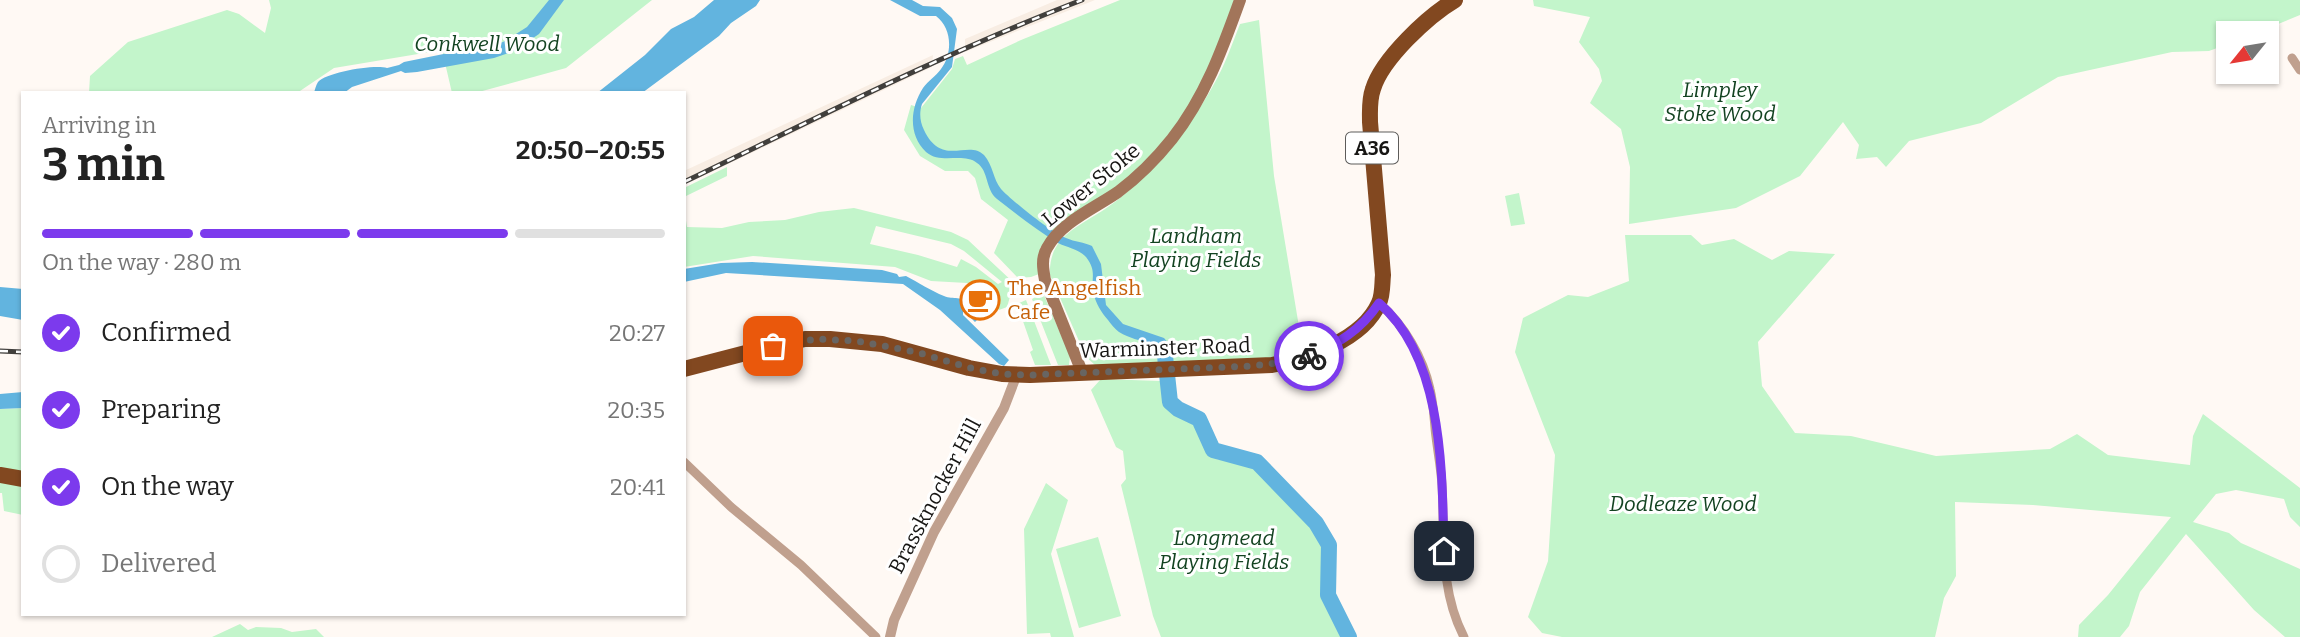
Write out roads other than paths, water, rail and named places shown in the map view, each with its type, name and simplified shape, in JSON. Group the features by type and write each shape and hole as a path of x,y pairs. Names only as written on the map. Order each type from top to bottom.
{"highway":[{"name":"A36","path":"1379,303 1383,275 1370,122 1373,87 1391,55 1455,0"},
{"name":"Warminster Road","path":"686,368 773,346 830,338 882,344 1011,378 1082,372 1272,365 1297,360 1328,348 1363,325 1379,303"},
{"path":"0,475 21,479"}],"main road":[{"name":"Lower Stoke","path":"1082,372 1045,279 1043,257 1059,233 1131,181 1170,141 1204,90 1240,0"}],"street":[{"path":"2292,58 2300,70"},
{"path":"1379,303 1388,311 1419,356 1430,390 1442,483 1444,573 1449,600 1464,637"},
{"name":"Brassknocker Hill","path":"890,637 894,620 934,532 1004,408 1011,378"},
{"path":"686,464 801,565 876,637"}],"water":[{"path":"549,0 564,0 539,34 514,51 494,58 417,72 401,71 347,91 315,91 323,78 341,72 372,67 387,68 404,62 503,42 527,27"},
{"path":"714,0 760,0 719,36 645,91 600,91 645,55 671,29 694,17"},
{"path":"890,0 912,0 923,6 940,7 952,18 957,29 952,67 921,107 922,124 931,141 939,148 947,150 978,151 989,163 998,185 1014,201 1059,235 1092,246 1101,264 1106,305 1123,324 1164,338 1170,345 1172,369 1164,369 1159,352 1154,347 1119,332 1105,317 1093,292 1091,266 1083,255 1050,238 997,199 984,171 977,163 965,158 938,158 926,152 920,145 914,130 915,104 923,88 945,63 949,48 948,34 936,16 920,16"},
{"path":"752,262 882,270 899,277 906,276 939,294 961,299 971,305 969,308 979,318 975,322 965,312 963,315 1009,360 1004,366 999,364 940,310 903,284 726,273 686,282 686,269 721,263"},
{"path":"0,287 21,289 21,320 0,316"},
{"path":"21,392 21,408 0,409 0,394"}],"waterway":[{"path":"1165,356 1170,402 1199,419 1213,450 1257,462 1316,523 1329,545 1328,595 1349,637"}],"railway":[{"path":"686,181 931,64 1082,0"},
{"path":"0,351 21,352"}],"place":[{"name":"The Angelfish Cafe","path":"980,300"}],"park label":[{"name":"Conkwell Wood","path":"487,44"},
{"name":"Limpley Stoke Wood","path":"1720,102"},
{"name":"Landham Playing Fields","path":"1196,248"},
{"name":"Dodleaze Wood","path":"1683,504"},
{"name":"Longmead Playing Fields","path":"1224,550"}]}
